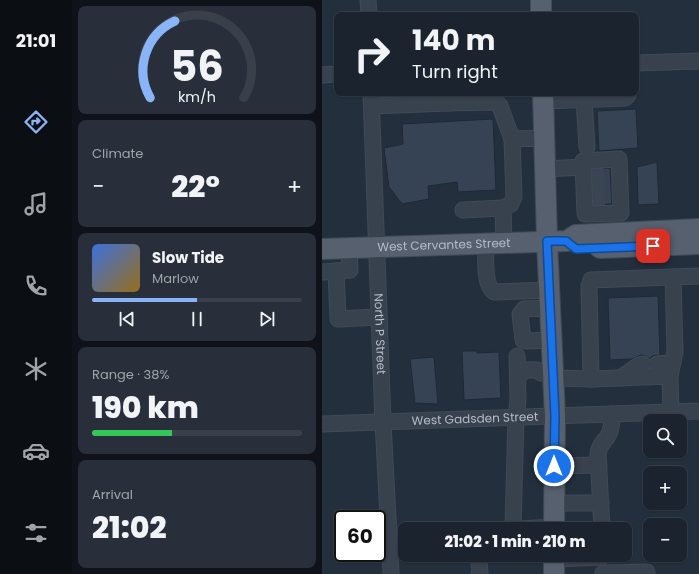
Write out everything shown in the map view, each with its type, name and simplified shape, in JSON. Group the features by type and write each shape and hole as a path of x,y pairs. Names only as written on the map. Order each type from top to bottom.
{"main road":[{"path":"541,0 541,12"},
{"path":"544,97 546,169 557,241 550,299 552,340 549,375 555,416 554,522"},
{"name":"West Cervantes Street","path":"322,249 557,241 576,235 699,229"},
{"name":"West Cervantes Street","path":"557,241 576,249 699,244"}],"street":[{"path":"368,0 369,12"},
{"path":"639,63 699,61"},
{"path":"322,75 334,74"},
{"path":"544,97 584,99 625,98 628,96"},
{"path":"372,99 448,98 498,103 512,139 514,197 511,204 503,208 463,210"},
{"name":"North P Street","path":"372,99 383,422 391,574"},
{"path":"584,99 587,147"},
{"path":"512,139 545,138"},
{"path":"618,190 584,214 586,185 582,161 619,159 618,190 623,233"},
{"path":"546,169 586,185"},
{"path":"503,208 487,280 490,290 494,292 550,299"},
{"path":"349,248 350,270 329,271 338,319 379,317"},
{"path":"590,379 589,286 591,280 699,276"},
{"path":"671,412 671,370 675,352 673,277"},
{"path":"550,299 524,309 520,314 523,340 552,340"},
{"path":"513,522 516,417 519,374 517,356"},
{"path":"621,378 639,365 650,364 671,370"},
{"path":"519,374 524,370 537,370 549,375 590,379 621,378 671,370"},
{"name":"West Gadsden Street","path":"322,424 699,411"},
{"path":"602,522 599,447 608,435 612,425 612,414"},
{"path":"554,466 599,465"},
{"path":"554,503 601,503"},
{"path":"479,562 479,574"},
{"path":"602,562 603,573 647,572"}],"building":[{"path":"636,109 638,148 599,151 597,111"},
{"path":"493,119 496,190 458,192 457,182 428,186 429,199 402,204 389,187 384,148 403,144 402,124"},
{"path":"657,162 659,204 638,205 637,167"},
{"path":"610,168 612,204 594,205 592,170"},
{"path":"658,296 660,355 652,356 650,359 641,355 632,359 610,360 608,298"},
{"path":"462,351 477,351 477,353 499,352 501,398 464,400"},
{"path":"434,357 438,404 415,403 410,359"}],"tunnel":[{"path":"589,175 613,173"},
{"path":"590,188 614,186"},
{"path":"590,200 615,199"}],"route":[{"path":"554,466 555,416 547,241 566,241 576,249 653,246"}]}
